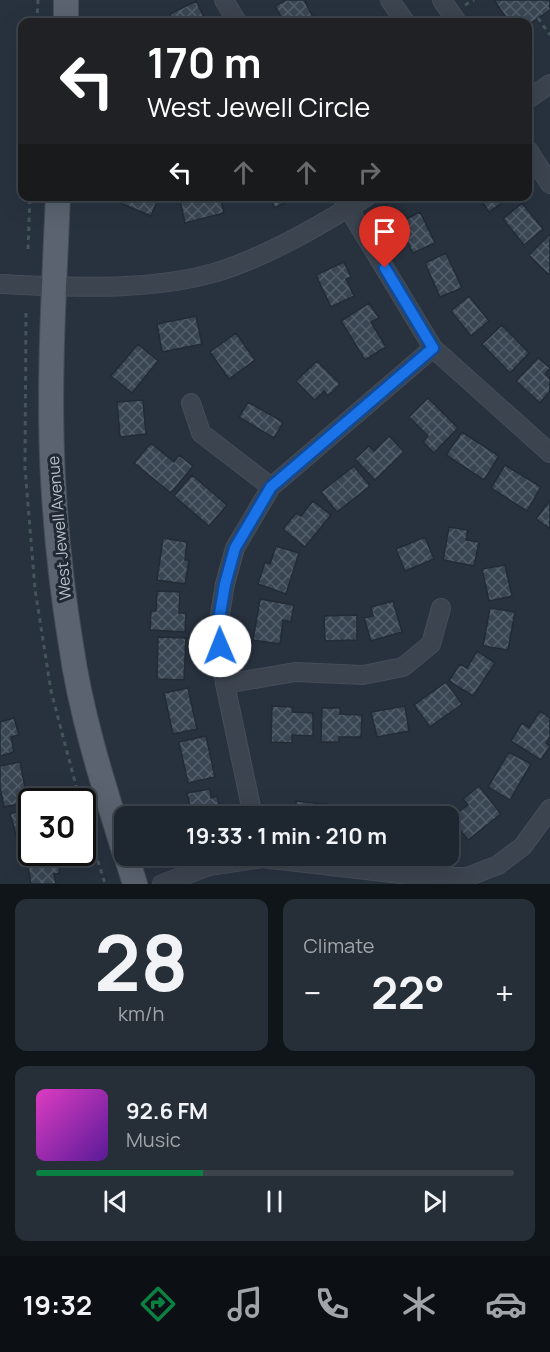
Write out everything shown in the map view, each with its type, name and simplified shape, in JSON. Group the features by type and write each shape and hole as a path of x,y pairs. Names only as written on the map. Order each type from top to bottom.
{"main road":[{"path":"66,0 66,18"},
{"name":"West Jewell Avenue","path":"58,201 54,287 53,477 59,563 71,648 88,728 114,816"},
{"name":"West Jewell Avenue","path":"129,866 135,884"}],"street":[{"path":"224,0 235,18"},
{"path":"390,0 402,18"},
{"path":"442,0 454,18"},
{"path":"532,96 550,84"},
{"path":"532,156 550,184"},
{"path":"0,285 54,287 154,284 217,272 273,250 345,202 433,348 550,453"},
{"path":"251,806 225,684 218,626 225,584 235,548 271,487 433,348"},
{"path":"191,403 201,432 271,487"},
{"path":"225,684 295,672 363,675 403,667 431,644 441,608"},
{"path":"340,866 426,877 467,877 498,865 523,846 550,809"},
{"path":"162,884 209,866"}],"path":[{"path":"37,18 38,0"},
{"path":"465,5 474,0"},
{"path":"538,18 550,35"},
{"path":"28,249 30,201"},
{"path":"96,855 105,884"}],"building":[{"path":"286,0 304,0 313,18 282,18 275,6"},
{"path":"494,0 550,0 550,10 532,22 532,18 506,18"},
{"path":"196,1 204,17 172,18 170,14"},
{"path":"121,201 157,201 151,216 120,203"},
{"path":"180,201 221,201 224,213 185,223"},
{"path":"272,201 287,201 275,208"},
{"path":"481,201 505,201 489,212"},
{"path":"522,203 543,229 524,245 503,219"},
{"path":"420,212 435,243 413,253 398,223"},
{"path":"550,235 550,274 529,255"},
{"path":"446,253 462,288 440,297 425,263"},
{"path":"344,262 351,277 346,279 354,296 331,307 316,275"},
{"path":"469,296 489,321 471,336 451,311"},
{"path":"369,303 379,318 371,322 386,347 365,360 341,321"},
{"path":"196,316 202,344 162,352 157,324"},
{"path":"502,325 529,353 510,373 482,344"},
{"path":"236,333 255,360 229,379 210,352"},
{"path":"138,344 158,361 132,393 111,376"},
{"path":"538,358 550,368 545,374 550,379 550,391 540,403 516,381"},
{"path":"317,361 340,384 328,396 324,391 315,400 296,381"},
{"path":"428,398 458,428 434,453 423,442 428,436 409,417"},
{"path":"143,400 146,434 120,437 117,402"},
{"path":"248,402 283,422 274,438 239,417"},
{"path":"462,432 499,456 484,480 446,455"},
{"path":"389,436 404,452 375,480 355,459 369,446 374,451"},
{"path":"151,443 174,462 179,455 193,466 171,493 134,463"},
{"path":"505,465 541,487 527,511 491,488"},
{"path":"354,466 370,486 337,512 321,492"},
{"path":"192,475 227,505 209,526 174,496"},
{"path":"550,500 550,529 536,519"},
{"path":"313,501 331,515 305,547 283,529 296,513 301,516"},
{"path":"449,527 468,530 466,540 479,542 474,566 443,560"},
{"path":"425,537 434,559 405,571 396,549"},
{"path":"163,538 187,542 185,560 189,560 185,584 157,580"},
{"path":"276,546 299,553 286,594 258,584 265,562 270,564"},
{"path":"505,565 512,596 489,601 482,569"},
{"path":"157,591 180,592 179,613 186,613 185,632 150,630 151,611 156,611"},
{"path":"260,599 294,605 291,622 283,620 280,644 253,640"},
{"path":"393,601 402,632 371,641 364,618 373,616 371,607"},
{"path":"490,608 515,612 508,650 483,646"},
{"path":"357,615 357,640 325,641 324,616"},
{"path":"158,637 186,638 184,680 157,679"},
{"path":"477,651 495,663 473,696 449,681 460,664 467,668"},
{"path":"446,682 462,704 430,727 414,705"},
{"path":"188,688 197,729 173,734 164,693"},
{"path":"272,706 293,707 292,712 313,713 313,736 292,735 292,743 271,742"},
{"path":"405,706 409,731 377,737 371,712"},
{"path":"322,708 340,708 340,714 362,715 361,737 339,737 339,742 321,742"},
{"path":"540,711 550,718 550,737 546,743 550,746 541,760 511,741 522,723 529,728"},
{"path":"14,718 19,735 11,737 14,752 0,756 0,722"},
{"path":"206,736 215,777 188,783 179,742"},
{"path":"509,752 531,764 510,800 488,787"},
{"path":"20,762 25,788 18,788 18,804 4,807 0,787 0,766"},
{"path":"479,786 501,814 468,840 459,828 459,812 468,805 463,799"},
{"path":"210,789 211,798 217,796 219,806 190,806 187,793"},
{"path":"296,801 330,805 330,806 296,806"},
{"path":"18,812 18,842 10,814"},
{"path":"28,866 59,866 60,873 54,874 56,884 31,884"}],"route":[{"path":"220,646 218,626 225,584 235,548 271,487 433,348 385,268"}]}
